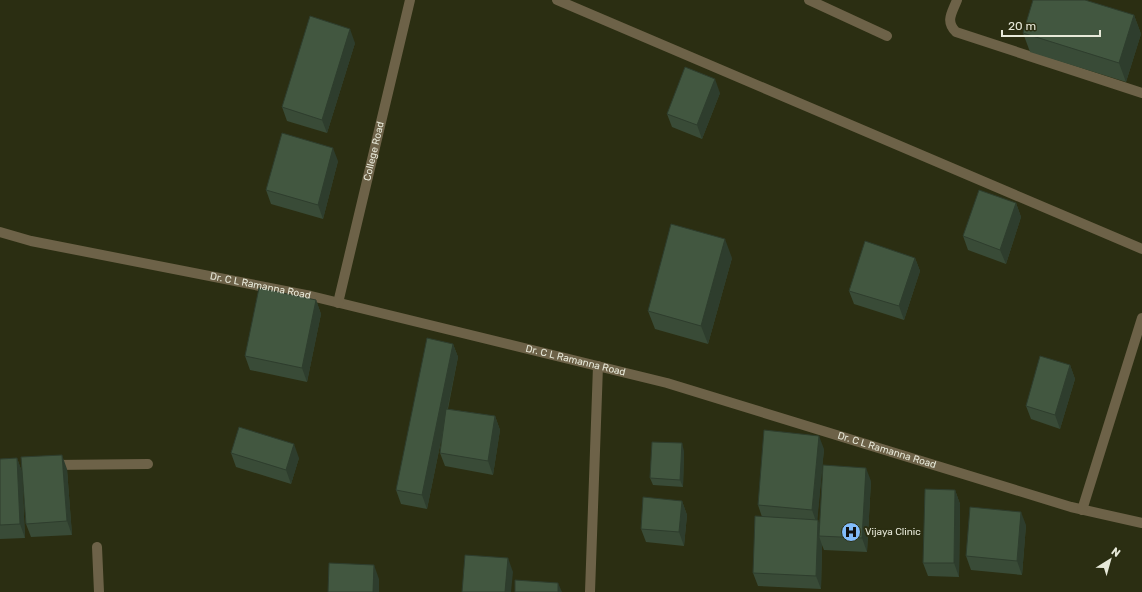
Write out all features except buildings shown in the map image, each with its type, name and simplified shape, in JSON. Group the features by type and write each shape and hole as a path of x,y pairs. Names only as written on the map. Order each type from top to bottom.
{"street":[{"name":"College Road","path":"338,303 410,0"},
{"path":"557,0 1142,249"},
{"path":"809,0 887,36"},
{"path":"957,0 949,21 956,32 1142,93"},
{"name":"Dr. C L Ramanna Road","path":"0,232 31,241 338,303 667,383 1082,510 1142,523"},
{"path":"1082,510 1142,318"},
{"path":"590,592 598,366"},
{"path":"47,465 148,464"},
{"path":"97,547 99,592"}],"place":[{"name":"Vijaya Clinic","path":"851,532"}]}
